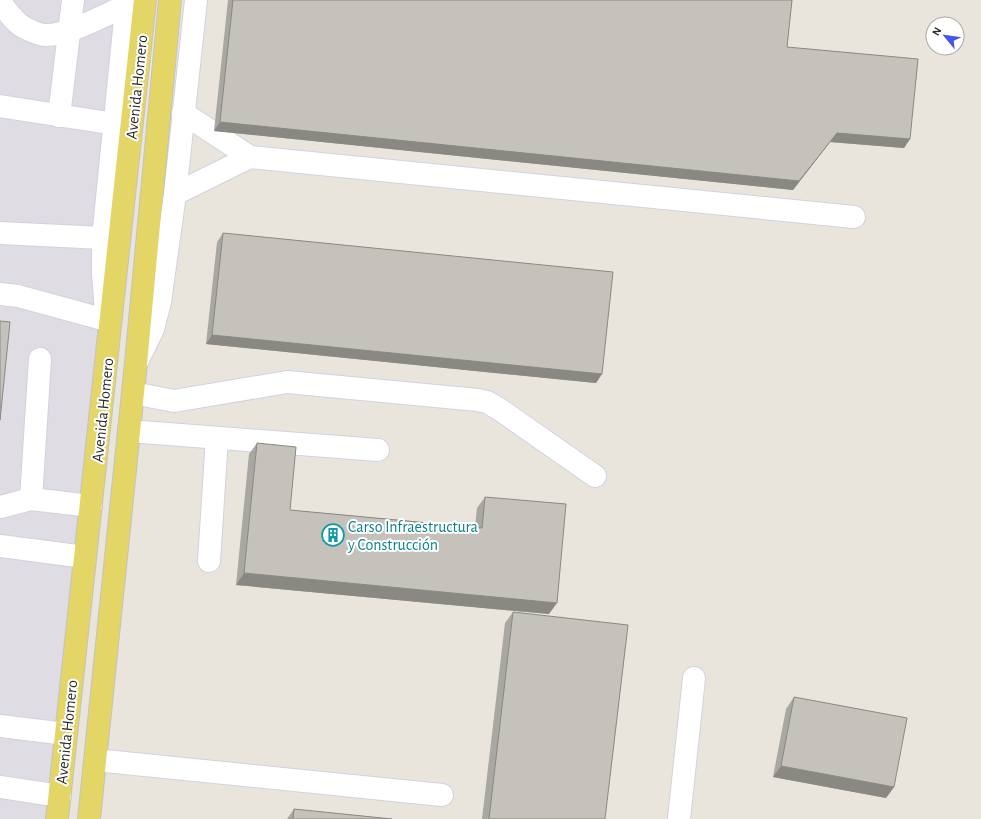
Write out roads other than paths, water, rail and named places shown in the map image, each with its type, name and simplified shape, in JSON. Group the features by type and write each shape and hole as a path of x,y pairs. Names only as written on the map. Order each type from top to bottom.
{"main road":[{"name":"Avenida Homero","path":"89,819 136,363 170,0"},
{"name":"Avenida Homero","path":"57,819 108,352 133,2"}],"lane":[{"path":"59,116 73,0"},
{"path":"136,363 156,318 175,194 196,0"},
{"path":"0,2 24,28 35,33 45,35 69,30 133,2"},
{"path":"108,352 103,273 103,238 115,124 133,2"},
{"path":"0,106 115,124"},
{"path":"183,114 250,157 854,218"},
{"path":"175,194 250,157"},
{"path":"0,233 103,238"},
{"path":"0,294 23,297 106,320"},
{"path":"31,499 40,359"},
{"path":"133,393 174,401 287,382 478,400 487,402 499,408 595,476"},
{"path":"129,431 378,450"},
{"path":"209,561 217,438"},
{"path":"0,507 31,499 91,506"},
{"path":"0,546 85,557"},
{"path":"680,819 694,678"},
{"path":"0,726 66,734"},
{"path":"95,760 442,795"},
{"path":"0,788 60,796"}],"place":[{"name":"Carso Infraestructura y Construcción","path":"333,535"}]}
